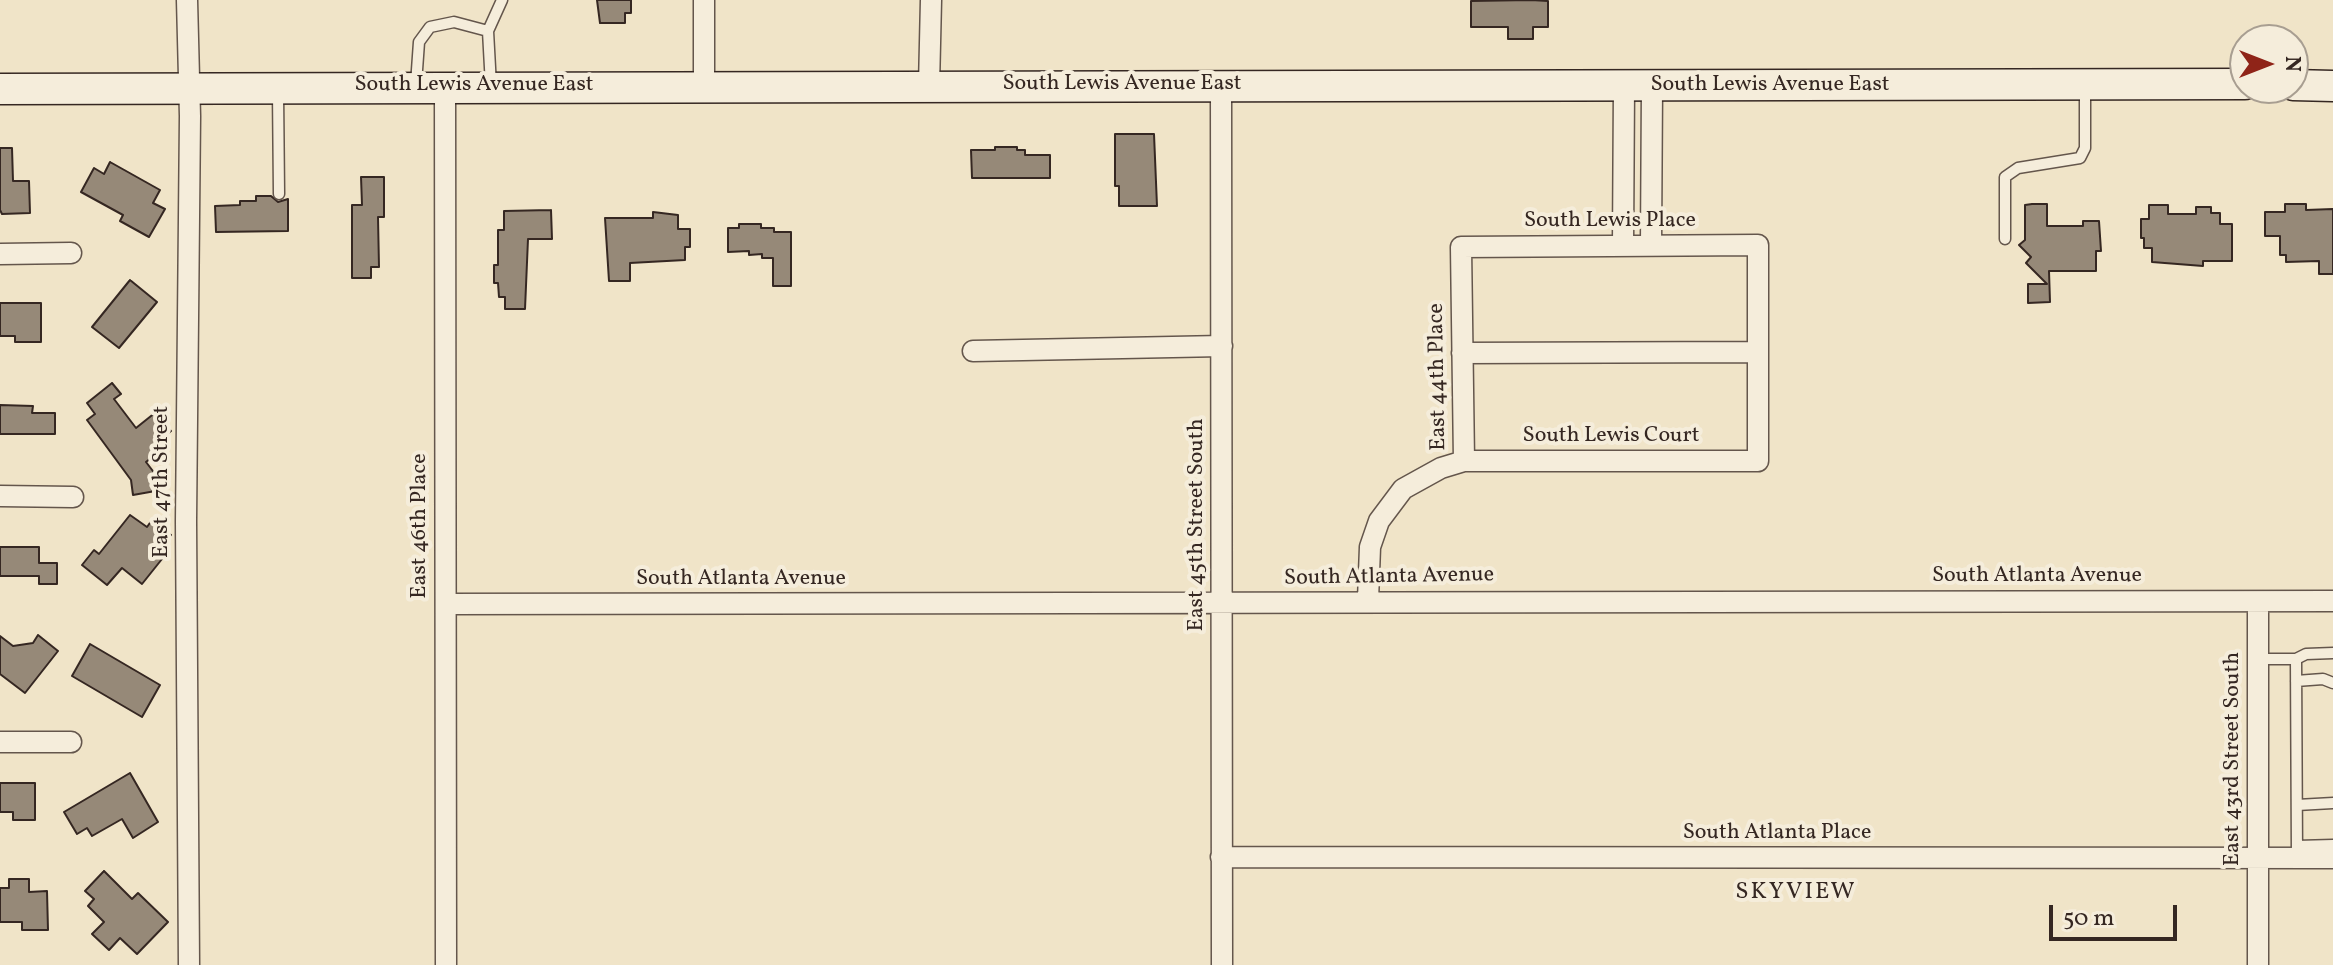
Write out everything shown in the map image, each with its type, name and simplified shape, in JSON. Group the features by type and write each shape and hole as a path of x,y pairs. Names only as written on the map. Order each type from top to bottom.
{"main road":[{"name":"South Lewis Avenue East","path":"0,89 188,86 2229,84"},
{"path":"2309,85 2333,86"}],"street":[{"name":"East 47th Street","path":"187,0 189,965"},
{"path":"704,0 704,86"},
{"path":"929,86 931,0"},
{"name":"East 45th Street South","path":"1221,85 1222,965"},
{"name":"East 46th Place","path":"430,86 446,604 446,965"},
{"path":"1623,245 1623,170 1638,86"},
{"path":"1638,86 1651,170 1651,245"},
{"name":"South Lewis Place","path":"1461,247 1758,245 1758,352"},
{"name":"East 44th Place","path":"1368,600 1370,547 1387,507 1421,477 1464,461 1461,247"},
{"path":"0,254 71,253"},
{"path":"973,351 1222,346"},
{"path":"1462,353 1758,352"},
{"name":"South Lewis Court","path":"1464,461 1758,461 1758,352"},
{"path":"0,496 73,497"},
{"name":"South Atlanta Avenue","path":"446,604 1222,604 1368,600 2333,601"},
{"name":"East 43rd Street South","path":"2258,602 2258,965"},
{"path":"0,742 71,742"},
{"name":"South Atlanta Place","path":"1221,857 2258,859 2297,852 2333,858"}],"lane":[{"path":"491,86 488,31 502,0"},
{"path":"430,86 416,53 423,34 430,27 454,22 488,31"},
{"path":"2005,239 2005,177 2018,168 2080,158 2085,148 2085,85"},
{"path":"278,86 279,194"},
{"path":"1623,170 1651,170"},
{"path":"2258,659 2296,659 2306,654 2333,653"},
{"path":"2296,659 2297,852 2333,845"},
{"path":"2296,681 2323,679 2333,683"},
{"path":"2297,805 2333,803"}],"building":[{"path":"597,0 631,0 631,13 625,13 625,23 600,23"},
{"path":"1471,1 1548,1 1548,27 1533,27 1533,39 1508,39 1508,27 1471,27"},
{"path":"1115,134 1154,134 1157,206 1119,206 1119,186 1115,186"},
{"path":"995,147 1017,147 1017,150 1025,150 1025,155 1050,155 1050,178 972,178 971,150 995,150"},
{"path":"0,148 12,148 13,181 29,181 30,213 2,214 0,210"},
{"path":"110,162 160,190 153,203 165,209 149,237 120,221 123,215 81,192 94,168 104,174"},
{"path":"361,177 384,177 384,217 378,217 379,267 371,267 371,278 352,278 352,205 362,205"},
{"path":"256,196 271,196 278,202 288,199 288,231 216,232 215,206 240,205 240,201 256,201"},
{"path":"2047,204 2047,226 2083,226 2083,221 2099,221 2101,251 2096,251 2096,271 2049,271 2050,302 2028,303 2028,284 2047,284 2026,263 2031,257 2019,245 2025,240 2025,205"},
{"path":"2285,204 2306,204 2306,210 2333,209 2333,274 2319,274 2319,261 2286,262 2286,255 2280,255 2280,236 2265,236 2265,212 2285,212"},
{"path":"2149,205 2168,205 2168,214 2196,214 2196,207 2211,207 2211,213 2220,213 2220,224 2232,224 2232,261 2203,261 2203,266 2152,262 2152,248 2144,248 2144,238 2141,238 2141,219 2149,219"},
{"path":"551,210 552,239 528,239 525,309 505,309 505,297 499,297 498,283 494,283 494,265 498,265 498,230 504,230 504,211"},
{"path":"653,212 678,215 678,229 690,229 690,247 685,247 685,260 630,263 630,281 609,281 605,218 653,218"},
{"path":"739,224 761,224 761,228 774,228 774,232 791,232 791,286 773,286 773,258 762,258 762,254 749,255 749,251 728,252 728,228 739,228"},
{"path":"130,280 157,302 119,348 92,327"},
{"path":"0,303 41,303 41,342 15,342 15,336 0,336"},
{"path":"112,383 121,394 114,399 136,428 156,412 171,431 156,443 157,453 146,462 159,479 161,490 133,495 131,480 87,420 95,414 87,403"},
{"path":"0,405 33,406 32,413 55,413 55,434 0,434"},
{"path":"130,515 147,527 152,520 171,535 164,544 170,549 142,584 122,568 107,585 82,565 94,550 99,554"},
{"path":"0,547 39,547 39,563 57,563 57,584 39,584 39,576 0,576"},
{"path":"38,635 58,651 25,693 0,674 0,636 13,646 33,643"},
{"path":"90,644 160,685 142,717 72,676"},
{"path":"130,773 158,822 133,838 122,819 92,836 87,828 77,834 64,812"},
{"path":"0,783 35,783 35,820 13,820 13,812 0,812"},
{"path":"104,871 132,899 138,893 168,922 137,954 120,938 109,950 92,934 104,922 88,906 94,899 85,891"},
{"path":"9,879 29,879 29,892 47,891 48,930 22,930 22,922 0,922 0,888 9,888"}],"district":[{"name":"SKYVIEW","path":"1796,894"}]}
